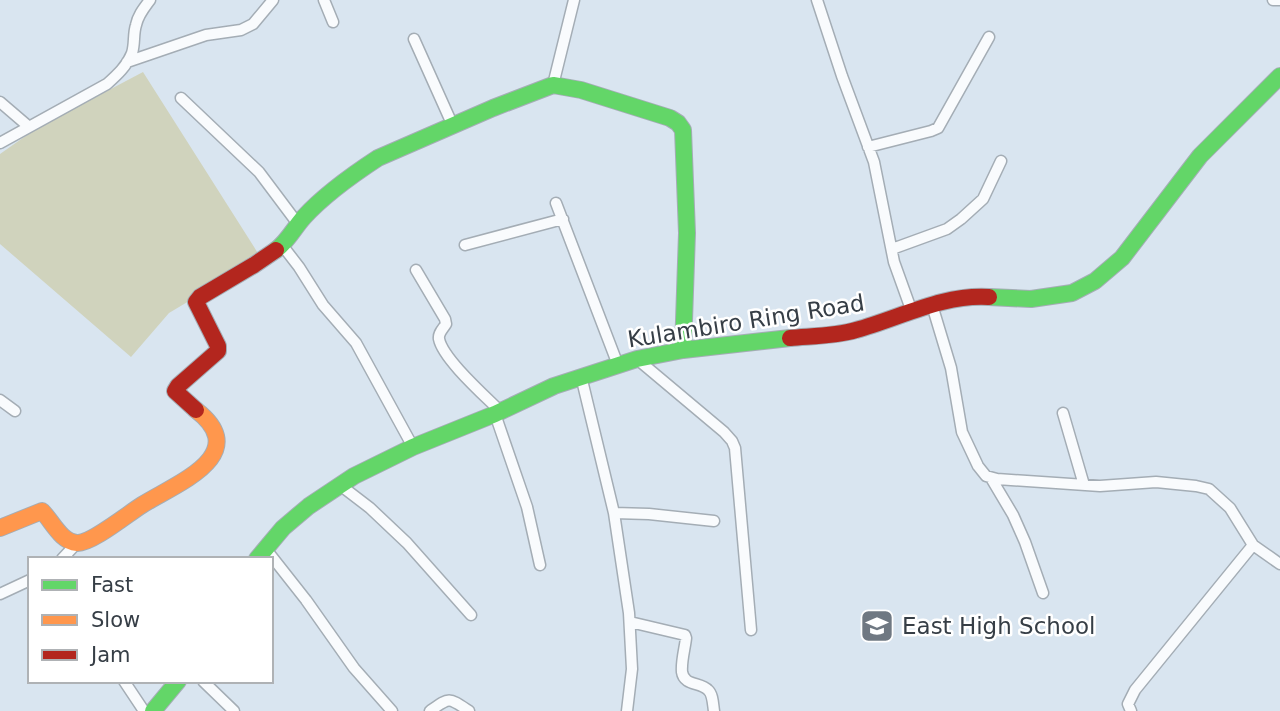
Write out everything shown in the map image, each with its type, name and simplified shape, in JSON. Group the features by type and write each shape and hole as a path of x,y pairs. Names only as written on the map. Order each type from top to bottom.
{"street":[{"path":"0,143 107,83 127,62 133,50 137,21 150,0"},
{"path":"127,62 206,35 241,30 253,24 272,0"},
{"path":"324,0 333,22"},
{"path":"553,85 573,0"},
{"path":"817,0 878,176 894,262 912,312"},
{"path":"1273,0 1280,0"},
{"path":"868,147 938,128 989,37"},
{"path":"414,39 453,126"},
{"name":"Kulambiro Ring Road","path":"261,553 300,513 340,485 413,447 581,376 637,359 683,350 853,331 952,299 975,296 1031,299 1072,293 1094,281 1122,258 1199,156 1280,76"},
{"path":"64,557 76,544 87,540 195,474 207,464 217,445 216,431 176,391 178,386 216,355 219,349 196,302 282,245 316,205 378,158 553,85 581,90 670,118 683,130 687,233 683,350"},
{"path":"181,98 259,172 298,225"},
{"path":"0,102 28,126"},
{"path":"891,249 947,229 961,219 983,199 1000,161"},
{"path":"556,203 618,365"},
{"path":"466,246 563,219"},
{"path":"282,245 323,304 356,343 413,447"},
{"path":"416,270 446,324 438,338 446,354 498,413 527,507 540,565"},
{"path":"932,305 951,368 962,432 983,473 991,478 1084,485 1156,482 1209,489 1230,508 1253,545 1280,564"},
{"path":"637,359 724,432 735,448 751,630"},
{"path":"581,376 614,513 630,622 632,669 627,711"},
{"path":"0,400 15,411"},
{"path":"1063,413 1084,485"},
{"path":"991,478 1017,524 1043,593"},
{"path":"340,485 370,508 407,543 471,615"},
{"path":"0,528 42,511 67,541 76,544"},
{"path":"614,513 714,521"},
{"path":"1132,711 1128,704 1135,690 1253,545"},
{"path":"273,566 306,600 354,668 392,711"},
{"path":"0,594 28,580"},
{"path":"630,622 685,635 682,672 690,682 709,690 714,711"},
{"path":"125,683 144,711"},
{"path":"153,711 176,683"},
{"path":"205,683 234,711"},
{"path":"430,711 446,700 469,711"}],"green space":[{"path":"143,72 261,258 169,313 131,357 0,244 0,154 37,128"}],"traffic: fast":[{"path":"989,297 1031,299 1072,293 1095,281 1122,258 1200,156 1280,76"},
{"path":"276,250 321,200 378,158 553,85 581,90 670,118 683,130 687,233 683,350"},
{"path":"259,557 283,528 309,506 354,476 413,447 495,414 554,386 637,359 683,350 790,338"},
{"path":"153,711 176,683"}],"traffic: slow":[{"path":"0,528 42,511 71,542 83,542 100,534 142,505 189,478 213,454 217,441 212,426 196,410"}],"traffic: jam":[{"path":"196,410 175,391 218,351 196,302 276,250"},
{"path":"790,338 848,332 938,303 989,297"}],"place":[{"name":"East High School","path":"877,626"}]}
